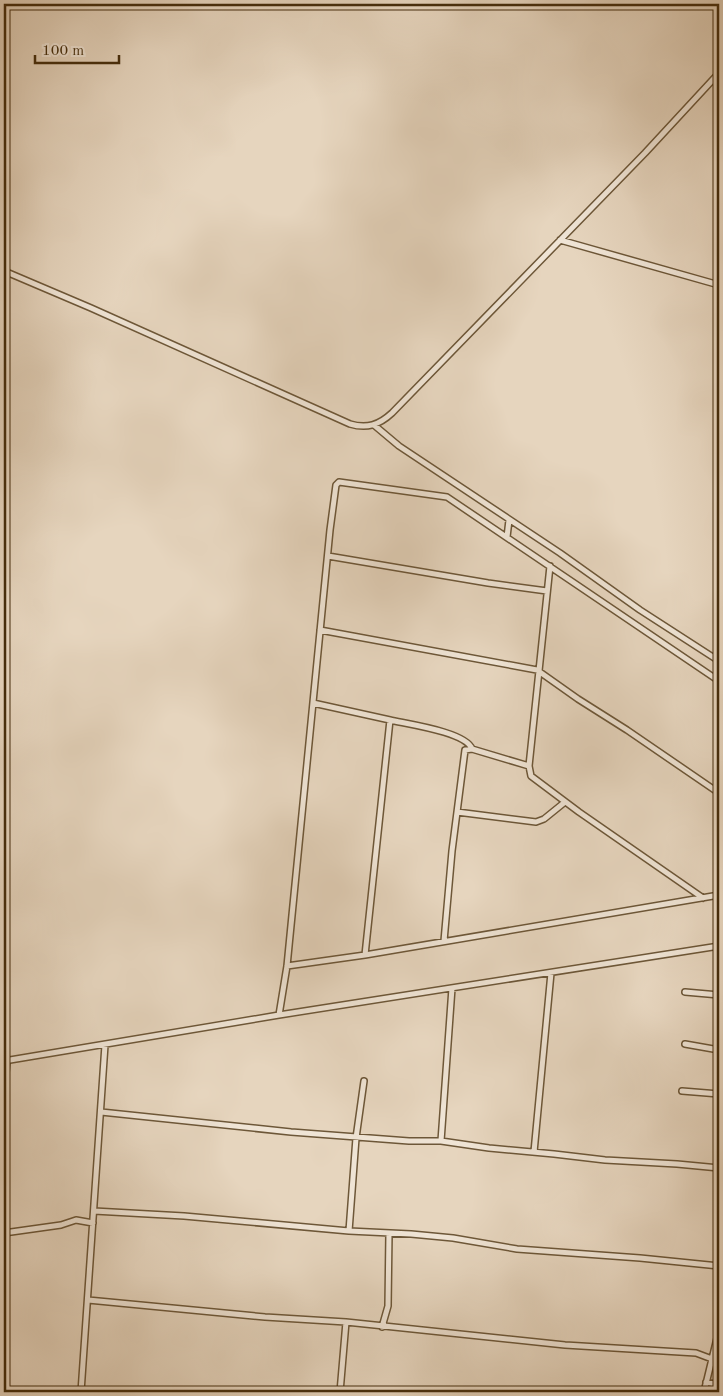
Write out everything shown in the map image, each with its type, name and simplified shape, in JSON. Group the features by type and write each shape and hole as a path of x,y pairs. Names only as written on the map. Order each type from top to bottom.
{"street":[{"path":"4,271 350,424 360,427 374,425 382,422 392,413 645,153 719,73"},
{"path":"560,240 719,284"},
{"path":"374,425 399,446 560,553 640,610 719,661"},
{"path":"279,1015 287,966 328,556 336,485 339,482 441,495 453,500 719,681"},
{"path":"507,537 509,520"},
{"path":"328,556 547,591"},
{"path":"550,566 529,766 531,776 565,802 703,898"},
{"path":"320,630 534,668 719,793"},
{"path":"313,702 436,730 464,740 470,744 472,749"},
{"path":"365,955 390,720"},
{"path":"444,942 465,750 472,749 529,766"},
{"path":"457,812 536,822 544,819 565,802"},
{"path":"287,966 365,955 719,895"},
{"path":"4,1096 5,1061 279,1015 719,946"},
{"path":"534,1152 551,973"},
{"path":"441,1141 452,988"},
{"path":"684,992 719,995"},
{"path":"685,1044 719,1050"},
{"path":"81,1392 105,1045"},
{"path":"349,1231 356,1138 364,1082"},
{"path":"682,1091 719,1094"},
{"path":"101,1112 356,1138 441,1141 605,1160 719,1168"},
{"path":"94,1211 184,1216 349,1231 453,1238 517,1249 719,1266"},
{"path":"4,1233 61,1225 76,1220 93,1223"},
{"path":"382,1327 388,1306 389,1233"},
{"path":"88,1300 265,1317 346,1322 565,1345 696,1353 712,1359"},
{"path":"340,1392 346,1322"},
{"path":"704,1392 719,1330"},
{"path":"706,1382 719,1385"}]}
